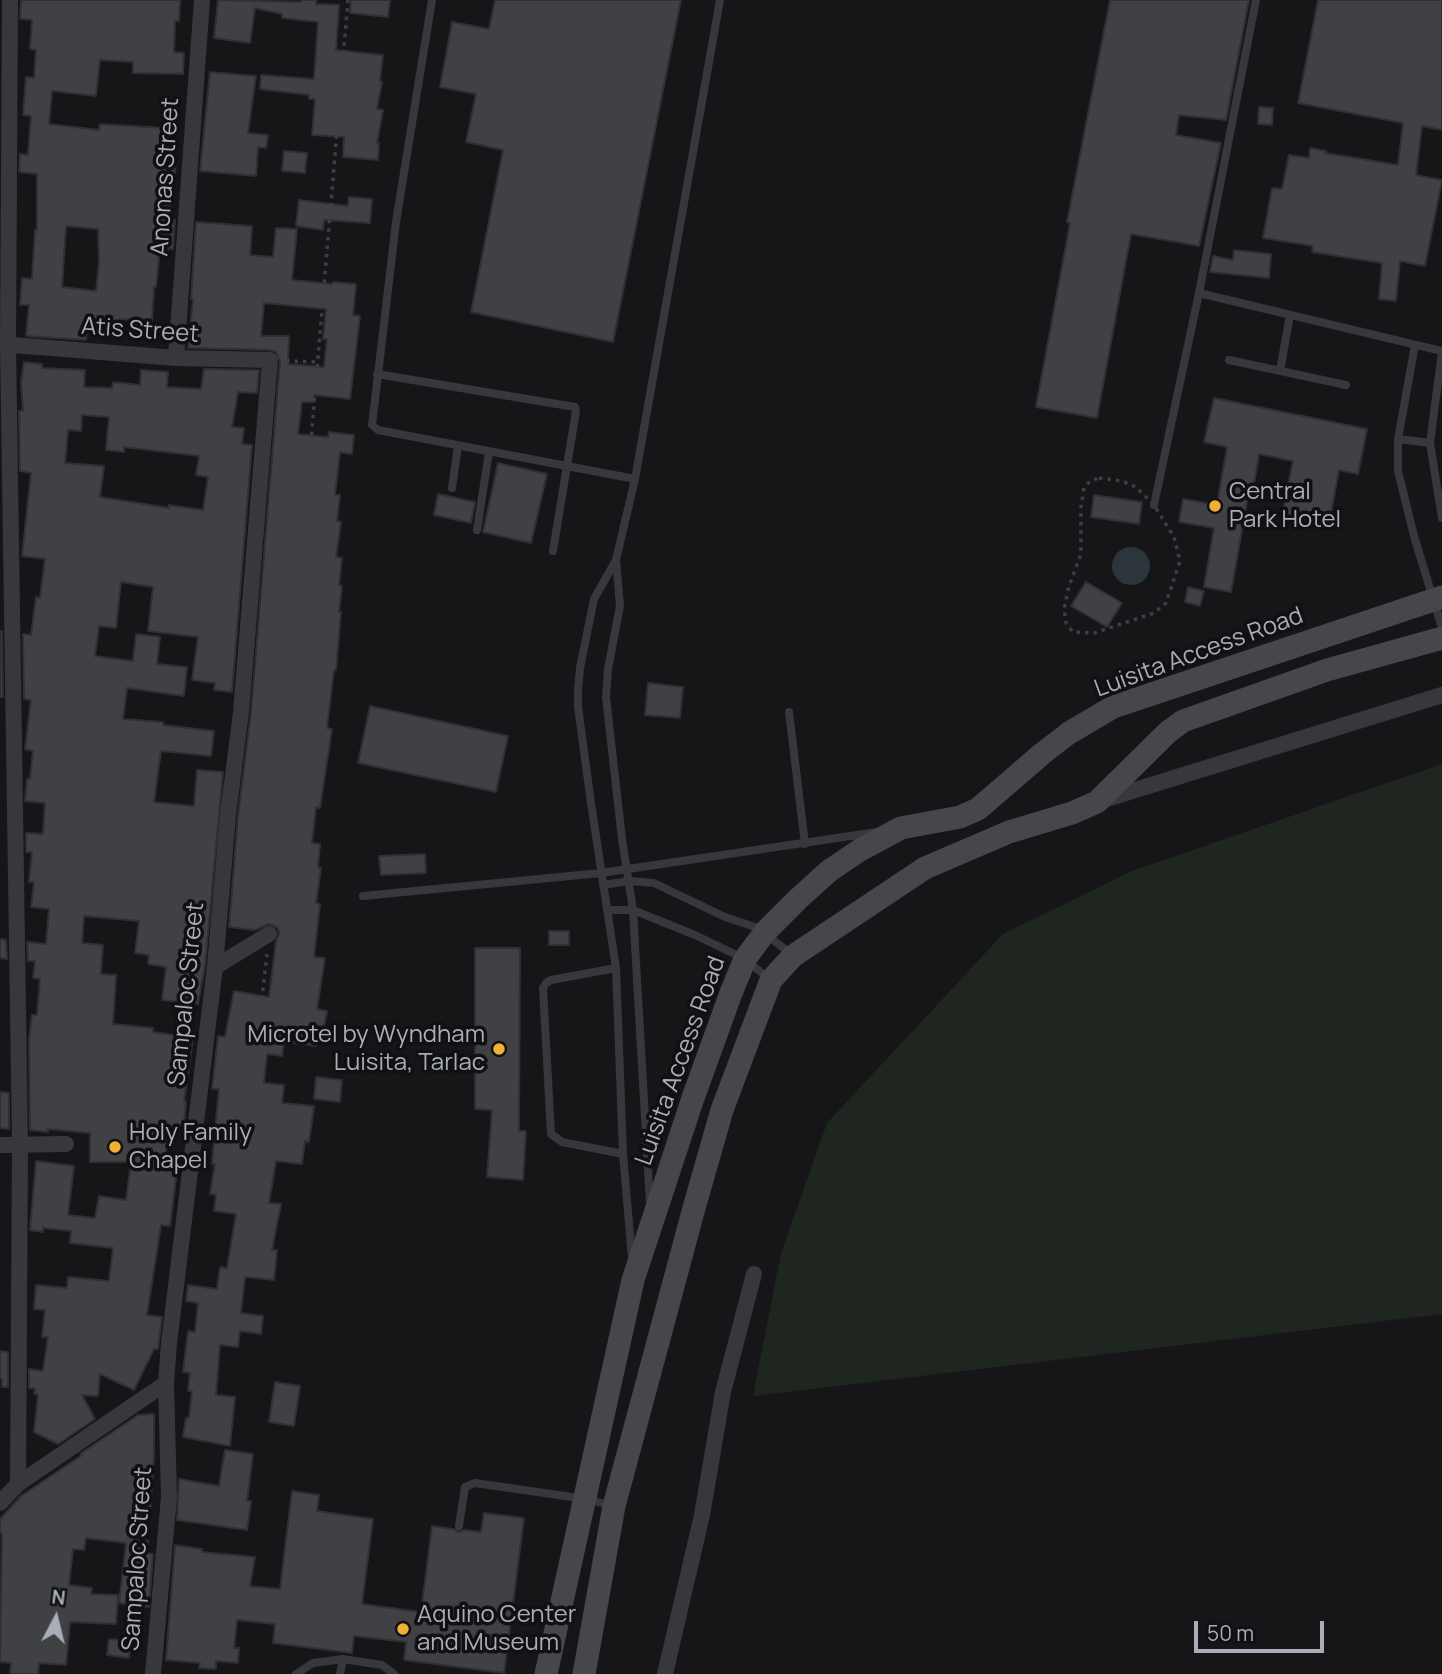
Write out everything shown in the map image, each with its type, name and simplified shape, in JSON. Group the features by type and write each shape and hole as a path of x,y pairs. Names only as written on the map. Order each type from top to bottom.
{"main road":[{"name":"Luisita Access Road","path":"546,1674 634,1280 693,1098 745,959 765,932 829,871 860,850 901,828 960,817 978,809 1043,752 1112,707 1437,599"},
{"path":"584,1674 614,1506 722,1110 771,981 793,956 925,868 1009,832 1072,813 1097,802 1168,732 1183,721 1327,670 1442,638"}],"street":[{"path":"10,0 4,344 20,1144 19,1484"},
{"name":"Anonas Street","path":"176,358 202,0"},
{"name":"Atis Street","path":"4,344 176,358 270,360"},
{"name":"Sampaloc Street","path":"152,1674 169,1497 166,1382 187,1181 215,967 228,815 241,712 270,360"},
{"path":"1097,802 1442,695"},
{"path":"215,967 270,934"},
{"path":"0,1145 66,1144"},
{"path":"665,1674 702,1515 723,1392 754,1274"},
{"path":"0,1503 19,1484 166,1382"}],"lane":[{"path":"432,0 396,222 372,427 568,468 635,479"},
{"path":"634,1280 623,1154 616,968 578,707 578,690 594,599 616,560 635,479 720,0"},
{"path":"1154,505 1199,293 1256,0"},
{"path":"1199,293 1442,351 1430,443 1442,518"},
{"path":"1280,371 1290,315"},
{"path":"1415,345 1398,439 1398,471 1437,599 1442,628"},
{"path":"1229,360 1346,385"},
{"path":"377,374 572,405 576,411 553,551"},
{"path":"1398,439 1430,443"},
{"path":"452,488 458,446"},
{"path":"477,530 489,452"},
{"path":"616,560 620,606 608,670 606,697 616,799 634,910 651,1224"},
{"path":"789,712 805,844"},
{"path":"363,896 601,873 901,828"},
{"path":"603,886 629,881 654,883 725,917 765,932 793,956"},
{"path":"607,910 634,910 695,934 745,959 771,981"},
{"path":"616,968 551,980 543,988 551,1134 562,1142 623,1154"},
{"path":"459,1526 465,1488 475,1483 586,1499 614,1506"},
{"path":"340,1674 343,1659"},
{"path":"296,1674 313,1663 343,1659 382,1665 394,1674"}],"path":[{"path":"254,1067 270,934 348,0"},
{"path":"270,360 318,362"},
{"path":"1099,478 1122,481 1136,487 1154,505 1174,537 1180,561 1166,603 1154,613 1094,633 1073,632 1066,623 1065,609 1069,586 1080,554 1084,488 1090,481 1099,478"}],"shaded area":[{"path":"1131,547 1144,553 1150,566 1144,579 1131,585 1118,579 1112,566 1118,553"},
{"path":"1442,764 1442,1314 753,1396 781,1253 827,1123 1003,934 1132,871"}],"building":[{"path":"21,0 180,0 179,21 175,21 174,52 184,53 183,74 133,73 133,62 100,60 96,96 52,91 49,124 99,130 100,124 165,128 162,161 176,162 171,213 171,220 175,220 173,249 160,248 152,321 120,319 118,336 87,332 86,340 26,336 29,305 20,305 22,278 32,279 37,230 37,174 19,172 20,154 28,155 31,116 23,115 26,77 34,78 36,50 30,49 32,20 20,19","holes":["66,226 98,229 96,291 62,287"]},
{"path":"218,0 316,0 316,4 339,5 336,50 383,55 377,109 383,110 377,143 378,160 343,157 344,137 312,135 315,99 309,99 309,95 260,89 261,75 314,79 318,22 282,18 282,14 255,8 250,43 214,38"},
{"path":"351,0 390,0 388,17 350,13"},
{"path":"495,0 681,0 613,342 471,312 503,150 466,142 476,94 440,87 452,22 489,29"},
{"path":"1110,0 1249,0 1226,120 1179,115 1176,135 1221,143 1199,246 1131,234 1097,418 1036,407 1070,223 1067,222"},
{"path":"1318,0 1442,0 1442,130 1422,126 1416,175 1442,180 1425,266 1400,261 1396,301 1379,299 1382,263 1312,252 1313,246 1263,238 1272,188 1282,189 1289,155 1309,158 1310,148 1398,165 1403,123 1298,103"},
{"path":"210,72 256,76 248,133 268,135 266,148 258,147 256,176 200,171"},
{"path":"1259,107 1273,108 1272,125 1258,124"},
{"path":"284,151 307,153 305,173 282,171"},
{"path":"349,197 372,199 370,223 324,220 323,230 296,226 299,200 348,206"},
{"path":"196,222 252,226 250,255 273,257 276,228 297,229 292,280 356,284 353,315 360,316 350,399 314,395 314,402 302,402 298,434 328,437 329,432 354,435 352,454 340,452 335,495 340,495 337,521 341,522 336,557 342,558 339,585 342,586 341,612 327,728 332,729 320,808 316,807 312,843 320,844 318,867 321,868 316,903 320,904 314,957 325,958 317,1009 327,1011 324,1027 319,1026 316,1046 284,1042 282,1056 267,1054 264,1083 284,1085 282,1103 314,1106 309,1142 305,1141 302,1164 276,1161 269,1203 281,1204 272,1250 277,1250 274,1280 245,1277 241,1313 263,1316 261,1334 240,1331 238,1347 220,1345 216,1395 235,1397 230,1446 183,1437 186,1418 189,1418 192,1391 188,1391 190,1373 183,1372 188,1331 195,1332 198,1303 186,1301 188,1285 217,1289 220,1267 227,1268 236,1214 214,1211 216,1195 210,1194 215,1164 212,1164 219,1089 212,1089 218,1036 225,1037 234,991 269,997 279,934 278,928 269,924 255,930 229,927 238,816 251,713 280,361 276,352 270,350 188,348","holes":["264,303 326,309 324,367 288,364 289,336 261,336"]},
{"path":"1234,250 1271,254 1269,278 1210,272 1213,256 1233,260"},
{"path":"24,362 42,364 42,368 85,370 84,387 112,388 113,382 140,385 141,370 168,372 167,387 201,389 204,369 259,370 257,393 238,392 232,427 244,428 242,444 252,445 232,692 214,690 215,683 192,680 198,637 148,631 153,587 121,582 116,628 99,626 95,656 133,661 136,634 160,637 157,664 187,667 184,696 127,688 123,719 163,722 163,725 214,731 211,756 161,751 154,802 194,806 197,770 223,772 205,966 198,1004 162,1000 166,967 148,964 149,955 135,953 139,921 84,916 82,943 103,945 101,974 116,975 113,1024 153,1028 153,1032 193,1038 184,1101 184,1127 169,1126 165,1161 178,1163 170,1226 161,1225 147,1315 162,1317 158,1349 154,1349 134,1390 100,1374 98,1396 82,1395 95,1419 58,1444 34,1432 38,1395 34,1394 35,1388 29,1388 29,1369 43,1371 48,1337 42,1337 45,1310 34,1309 36,1285 67,1288 68,1277 109,1281 113,1248 70,1243 71,1231 43,1228 43,1232 30,1230 36,1161 74,1166 68,1215 95,1218 99,1196 126,1200 131,1162 90,1162 90,1133 30,1130 29,1040 32,1015 37,1015 40,979 33,978 35,961 28,961 27,942 46,944 49,909 31,907 34,882 29,882 32,852 26,852 26,833 43,834 45,803 25,801 33,751 25,749 31,700 24,699 23,634 31,635 36,597 40,598 45,559 22,556 31,473 20,471 19,411 23,411 21,382","holes":["82,415 109,417 106,450 124,452 124,447 199,456 196,475 208,477 203,510 169,505 169,508 100,497 104,466 65,463 68,430 81,431"]},
{"path":"1214,398 1367,429 1358,474 1339,470 1329,524 1282,515 1293,461 1259,454 1252,497 1248,496 1231,592 1204,587 1214,528 1179,522 1183,499 1217,505 1227,447 1204,442"},
{"path":"498,463 547,474 531,543 483,532"},
{"path":"438,494 475,502 471,523 434,515"},
{"path":"1094,495 1142,502 1139,524 1091,517"},
{"path":"1086,582 1122,603 1107,627 1071,606"},
{"path":"1188,587 1204,591 1200,606 1185,602"},
{"path":"2,631 3,697 0,697"},
{"path":"648,683 683,687 680,718 645,715"},
{"path":"370,706 508,736 496,792 358,763"},
{"path":"425,854 426,873 381,875 379,856"},
{"path":"549,931 569,931 569,945 549,945"},
{"path":"0,939 6,940 7,959 0,958"},
{"path":"475,948 520,948 519,1131 526,1131 523,1180 487,1177 492,1110 475,1109"},
{"path":"316,1077 342,1080 340,1102 314,1099"},
{"path":"0,1092 9,1093 9,1129 0,1128"},
{"path":"0,1351 8,1352 8,1387 2,1387 0,1379"},
{"path":"275,1382 300,1386 294,1426 269,1422"},
{"path":"154,1414 150,1516 138,1514 134,1539 148,1541 147,1553 153,1554 149,1607 119,1603 126,1543 86,1538 84,1550 73,1549 69,1585 92,1588 91,1594 118,1595 116,1624 70,1622 66,1665 39,1663 38,1674 10,1674 11,1663 0,1662 0,1519 21,1496 82,1455 80,1454 138,1415"},
{"path":"225,1450 253,1454 247,1501 251,1501 247,1530 177,1520 179,1479 219,1486"},
{"path":"292,1491 319,1495 317,1511 373,1519 362,1604 421,1612 432,1526 459,1532 481,1532 484,1513 524,1518 504,1673 404,1660 406,1642 354,1636 352,1653 273,1643 275,1624 237,1620 234,1648 239,1648 238,1663 216,1661 216,1669 199,1668 200,1663 166,1660 175,1545 202,1549 202,1552 255,1557 250,1586 280,1589"},
{"path":"109,1639 131,1641 129,1658 107,1655"}],"place":[{"name":"Central Park Hotel","path":"1215,506"},
{"name":"Microtel by Wyndham Luisita, Tarlac","path":"499,1049"},
{"name":"Holy Family Chapel","path":"115,1147"},
{"name":"Aquino Center and Museum","path":"403,1629"}]}
